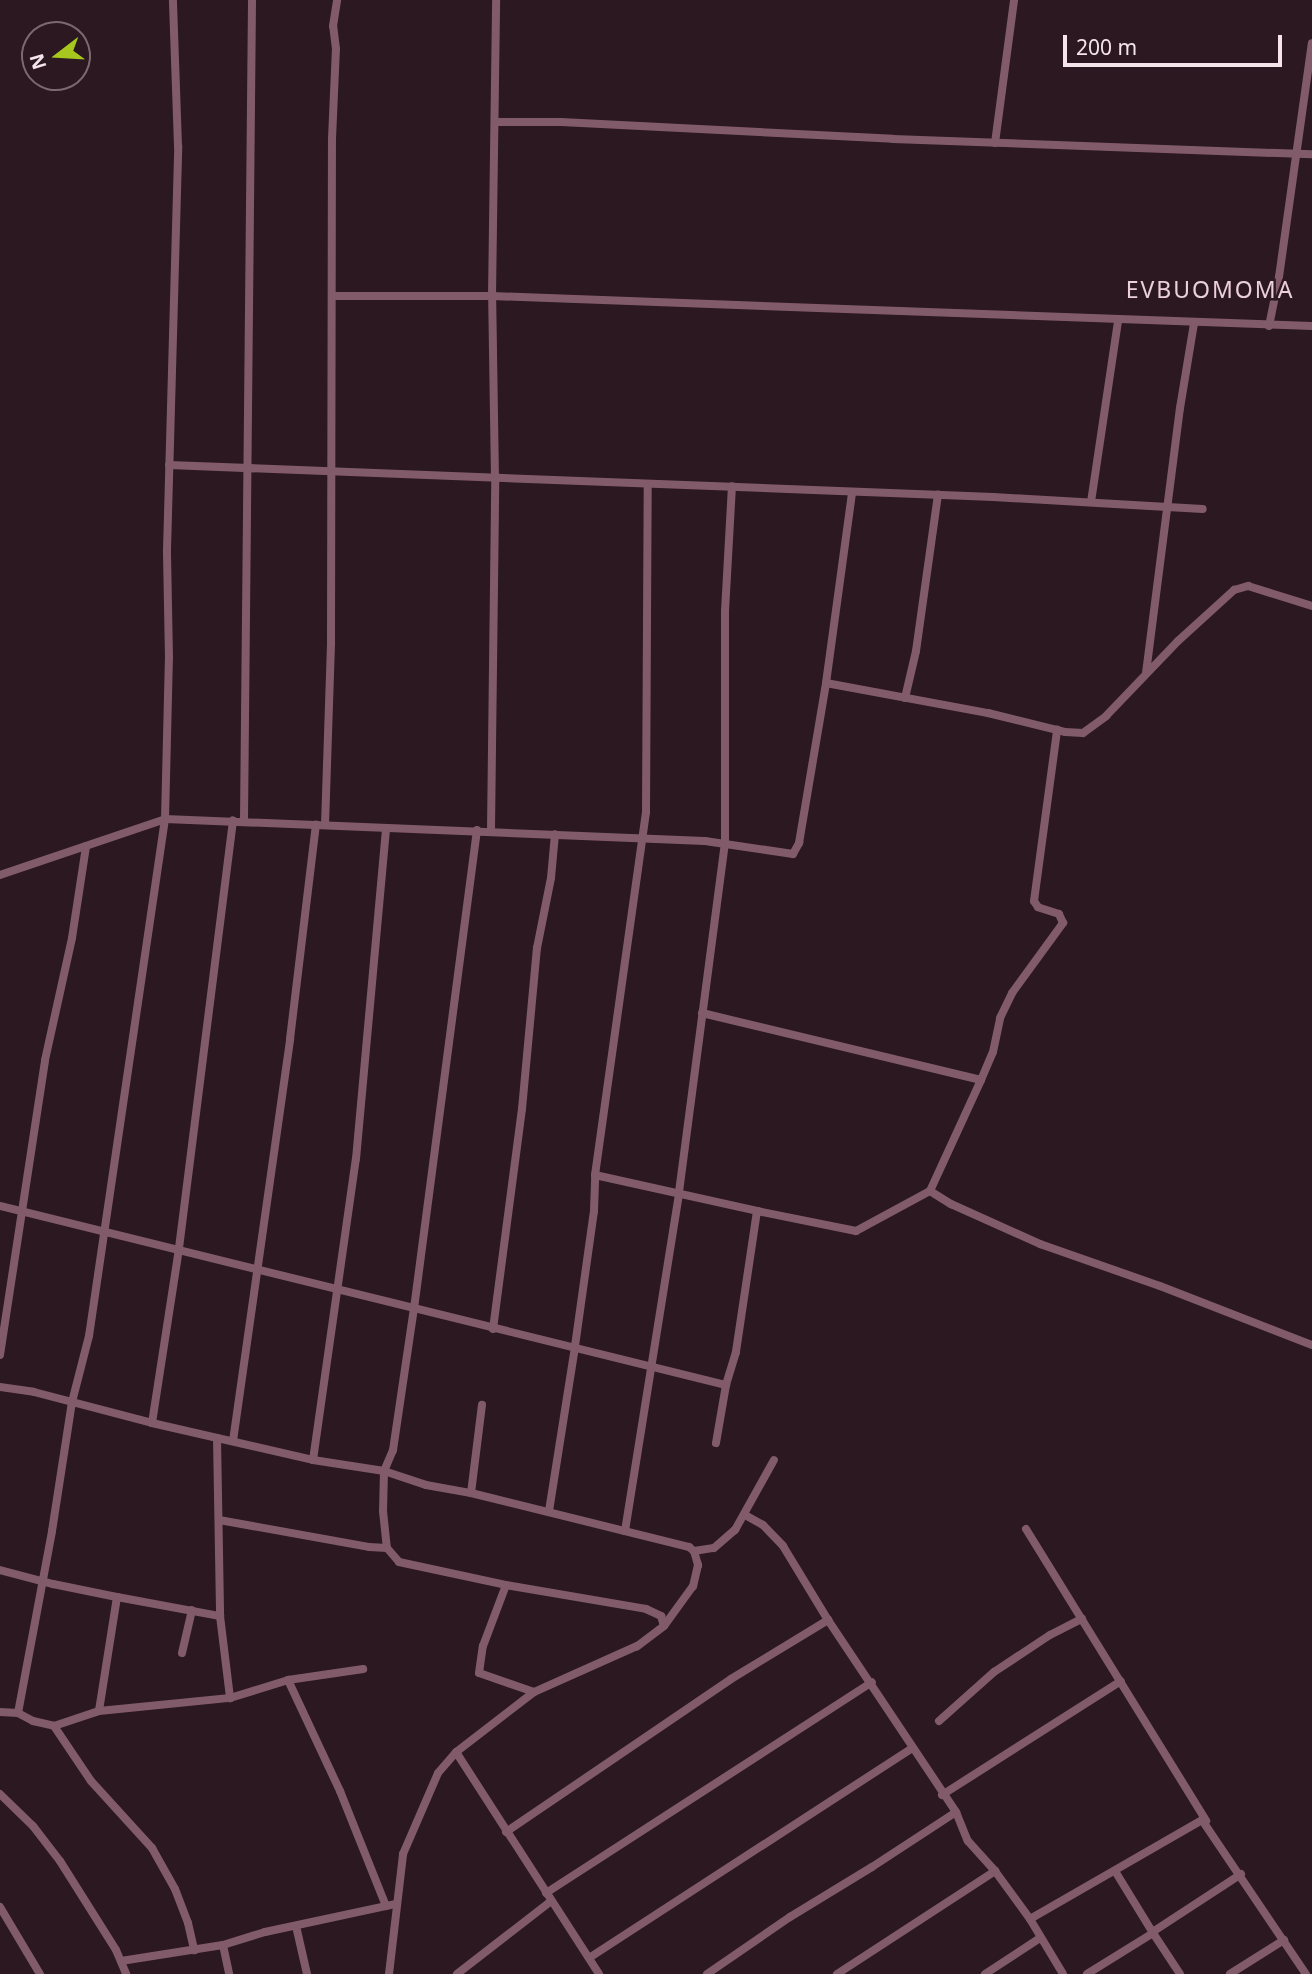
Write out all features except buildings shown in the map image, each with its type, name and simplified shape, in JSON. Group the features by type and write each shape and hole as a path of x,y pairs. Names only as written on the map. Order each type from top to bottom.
{"street":[{"path":"18,1713 72,1402 89,1336 165,819 169,465 178,146 173,0"},
{"path":"244,820 248,225 253,0"},
{"path":"233,1441 321,825 331,642 332,139 336,49 333,26 337,0"},
{"path":"491,830 495,479 492,296 496,0"},
{"path":"995,143 1014,0"},
{"path":"1269,326 1279,277 1312,43"},
{"path":"495,122 561,122 995,143 1312,154"},
{"path":"333,296 492,296 1312,326"},
{"path":"1091,502 1118,321"},
{"path":"1146,673 1194,323"},
{"path":"169,465 732,486 1203,509"},
{"path":"549,1511 576,1346 594,1211 595,1175 646,813 648,484"},
{"path":"625,1531 679,1192 725,843 725,611 732,486"},
{"path":"0,875 165,819 244,820 386,830 491,830 642,838 725,843 789,855 796,850 826,683 852,493"},
{"path":"905,698 916,651 938,495"},
{"path":"826,683 1077,733 1089,731 1212,609 1242,587 1312,606"},
{"path":"595,1175 856,1231 930,1191 982,1080 993,1052 1000,1018 1012,993 1063,923 1059,914 1038,907 1034,901 1057,730"},
{"path":"152,1423 179,1248 233,820"},
{"path":"313,1460 335,1291 356,1159 386,830"},
{"path":"477,830 414,1308 393,1450 384,1471 387,1548 399,1562 646,1609 661,1616 664,1626"},
{"path":"493,1329 522,1108 537,948 551,878 555,834"},
{"path":"0,1355 45,1060 72,937 86,846"},
{"path":"702,1013 982,1080"},
{"path":"930,1191 951,1204 1040,1244 1160,1286 1312,1345"},
{"path":"0,1206 179,1248 335,1291 576,1346 726,1385"},
{"path":"716,1443 726,1385 736,1352 757,1211"},
{"path":"0,1387 313,1460 384,1471 426,1485 549,1511 689,1547 694,1551 698,1565 693,1586 664,1626 637,1646 534,1692 456,1752 438,1773 403,1854 391,1905 389,1974"},
{"path":"471,1493 482,1405"},
{"path":"217,1438 220,1616 230,1698"},
{"path":"694,1551 714,1548 745,1515 774,1460"},
{"path":"745,1515 762,1525 783,1546 828,1620 872,1682 942,1795 956,1812 968,1840 996,1871 1030,1919 1063,1974"},
{"path":"219,1520 387,1548"},
{"path":"1026,1529 1206,1822 1306,1974"},
{"path":"0,1570 42,1582 220,1616"},
{"path":"506,1584 484,1646 478,1673 534,1692"},
{"path":"99,1711 117,1597"},
{"path":"182,1653 192,1610"},
{"path":"939,1721 994,1672 1050,1635 1082,1619"},
{"path":"506,1832 731,1679 828,1620"},
{"path":"0,1712 18,1713 33,1721 54,1726 99,1711 230,1698 288,1680 363,1668"},
{"path":"288,1680 391,1905"},
{"path":"942,1795 1121,1681"},
{"path":"546,1893 872,1682"},
{"path":"54,1726 91,1781 152,1848 174,1889 188,1923 194,1950"},
{"path":"589,1958 912,1748"},
{"path":"456,1752 599,1974"},
{"path":"0,1794 33,1826 60,1861 121,1961 126,1974"},
{"path":"707,1974 790,1917 873,1867 956,1812"},
{"path":"1030,1919 1195,1822 1206,1822"},
{"path":"837,1974 996,1871"},
{"path":"1115,1871 1180,1974"},
{"path":"1087,1974 1241,1874"},
{"path":"457,1974 551,1901"},
{"path":"121,1961 222,1945 391,1905"},
{"path":"0,1907 40,1974"},
{"path":"296,1926 307,1974"},
{"path":"985,1974 1040,1938"},
{"path":"1230,1974 1284,1940"},
{"path":"222,1945 229,1974"}],"district":[{"name":"EVBUOMOMA","path":"1210,289"}]}
